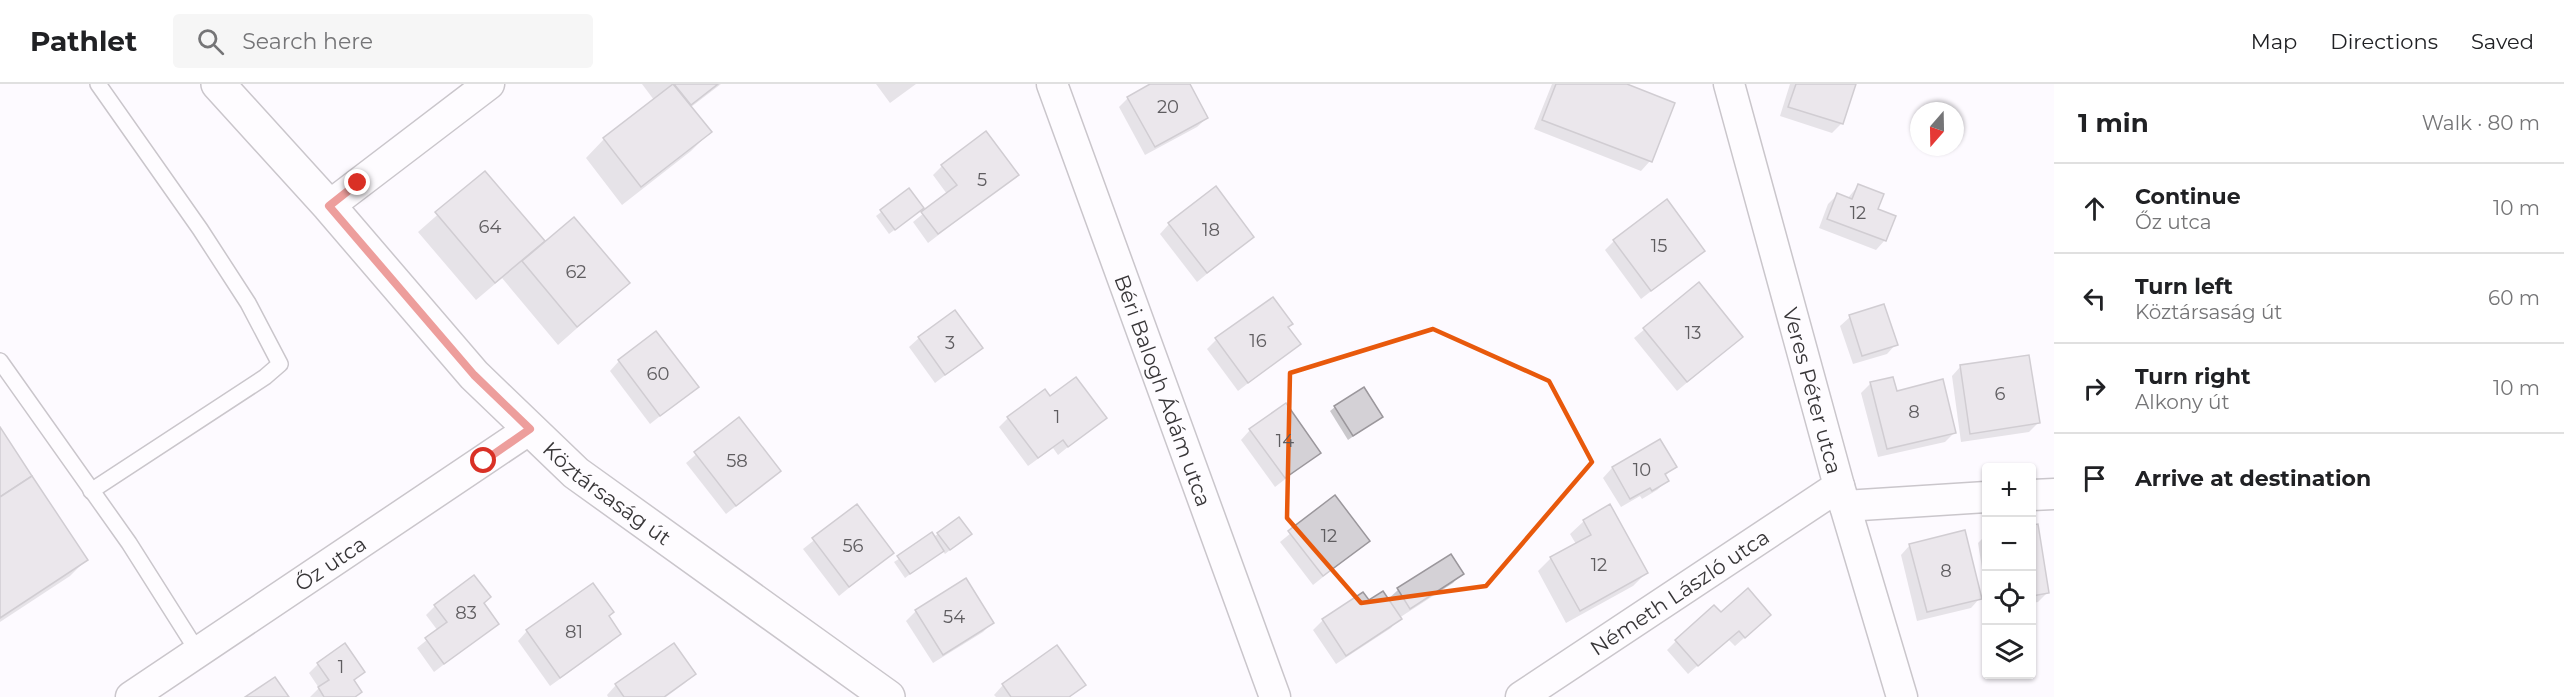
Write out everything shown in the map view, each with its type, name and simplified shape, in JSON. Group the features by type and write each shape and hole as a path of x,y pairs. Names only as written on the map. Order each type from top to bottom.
{"main road":[{"name":"Köztársaság út","path":"219,84 329,206 474,375 576,473 888,697"}],"street":[{"path":"329,206 489,84"},
{"name":"Béri Balogh Ádám utca","path":"1052,84 1275,697"},
{"name":"Veres Péter utca","path":"1729,84 1842,496 1902,697"},
{"name":"Őz utca","path":"131,697 530,429"},
{"path":"2036,495 2054,494"},
{"name":"Németh László utca","path":"1521,697 1842,496 1982,497"}],"lane":[{"path":"91,491 266,377 280,364 248,303 206,238 98,84"},
{"path":"0,361 129,543 198,652"}],"highlighted area":[{"path":"1433,329 1549,381 1592,462 1486,586 1361,603 1287,518 1290,373"}],"building":[{"path":"673,84 712,132 641,187 603,138"},
{"path":"674,84 718,84 691,105"},
{"path":"1150,84 1190,84 1208,118 1155,147 1127,97"},
{"path":"1556,84 1627,84 1675,103 1652,162 1542,120"},
{"path":"1796,84 1856,84 1843,124 1788,107"},
{"path":"986,131 1019,175 938,234 921,212 957,185 941,165"},
{"path":"485,171 545,241 495,283 435,212"},
{"path":"1858,184 1884,194 1878,209 1896,216 1886,241 1827,219 1837,193 1852,199"},
{"path":"1216,186 1254,237 1207,273 1168,223"},
{"path":"909,188 924,208 895,230 880,210"},
{"path":"1667,199 1705,251 1651,291 1613,240"},
{"path":"574,217 630,283 577,327 522,261"},
{"path":"1699,282 1743,337 1687,382 1643,328"},
{"path":"1273,297 1293,324 1288,327 1301,344 1248,383 1215,338"},
{"path":"1884,304 1898,345 1862,356 1849,315"},
{"path":"955,310 983,348 945,375 918,337"},
{"path":"656,331 699,387 660,416 618,360"},
{"path":"2029,355 2040,423 1970,434 1960,365"},
{"path":"1076,377 1107,418 1068,447 1063,440 1038,458 1007,417 1045,389 1050,396"},
{"path":"1893,377 1897,391 1943,379 1956,433 1887,449 1870,382"},
{"path":"1364,387 1383,417 1353,436 1334,406"},
{"path":"1286,403 1321,453 1285,478 1249,429"},
{"path":"739,417 781,471 736,506 694,452"},
{"path":"0,427 32,476 0,497"},
{"path":"1660,439 1677,467 1665,474 1669,481 1652,491 1650,488 1630,499 1612,467"},
{"path":"32,476 88,560 0,618 0,497"},
{"path":"1335,495 1370,541 1323,576 1288,531"},
{"path":"857,504 894,553 849,587 812,538"},
{"path":"1610,504 1648,573 1580,611 1550,557 1591,535 1583,520"},
{"path":"959,517 972,534 950,550 937,533"},
{"path":"2036,524 2038,524 2049,593 2036,595 2036,571"},
{"path":"1965,530 1982,599 1927,612 1909,544"},
{"path":"932,532 944,551 910,574 897,556"},
{"path":"1451,554 1464,574 1410,609 1397,588"},
{"path":"474,575 491,597 484,603 499,624 444,664 425,638 447,622 434,605"},
{"path":"966,578 994,623 943,655 915,610"},
{"path":"593,583 614,612 609,616 621,634 560,678 526,630"},
{"path":"1748,588 1771,615 1745,638 1739,631 1698,666 1675,640 1714,605 1721,612"},
{"path":"1383,591 1402,619 1346,656 1322,619 1363,592 1369,600"},
{"path":"345,643 365,672 354,680 362,692 355,697 324,697 318,687 329,680 317,663"},
{"path":"674,643 696,674 664,697 624,697 615,684"},
{"path":"1057,645 1086,685 1069,697 1011,697 1002,684"},
{"path":"275,677 289,697 245,697"}],"route":[{"path":"358,183 329,206 474,375 530,429 484,461"}]}
